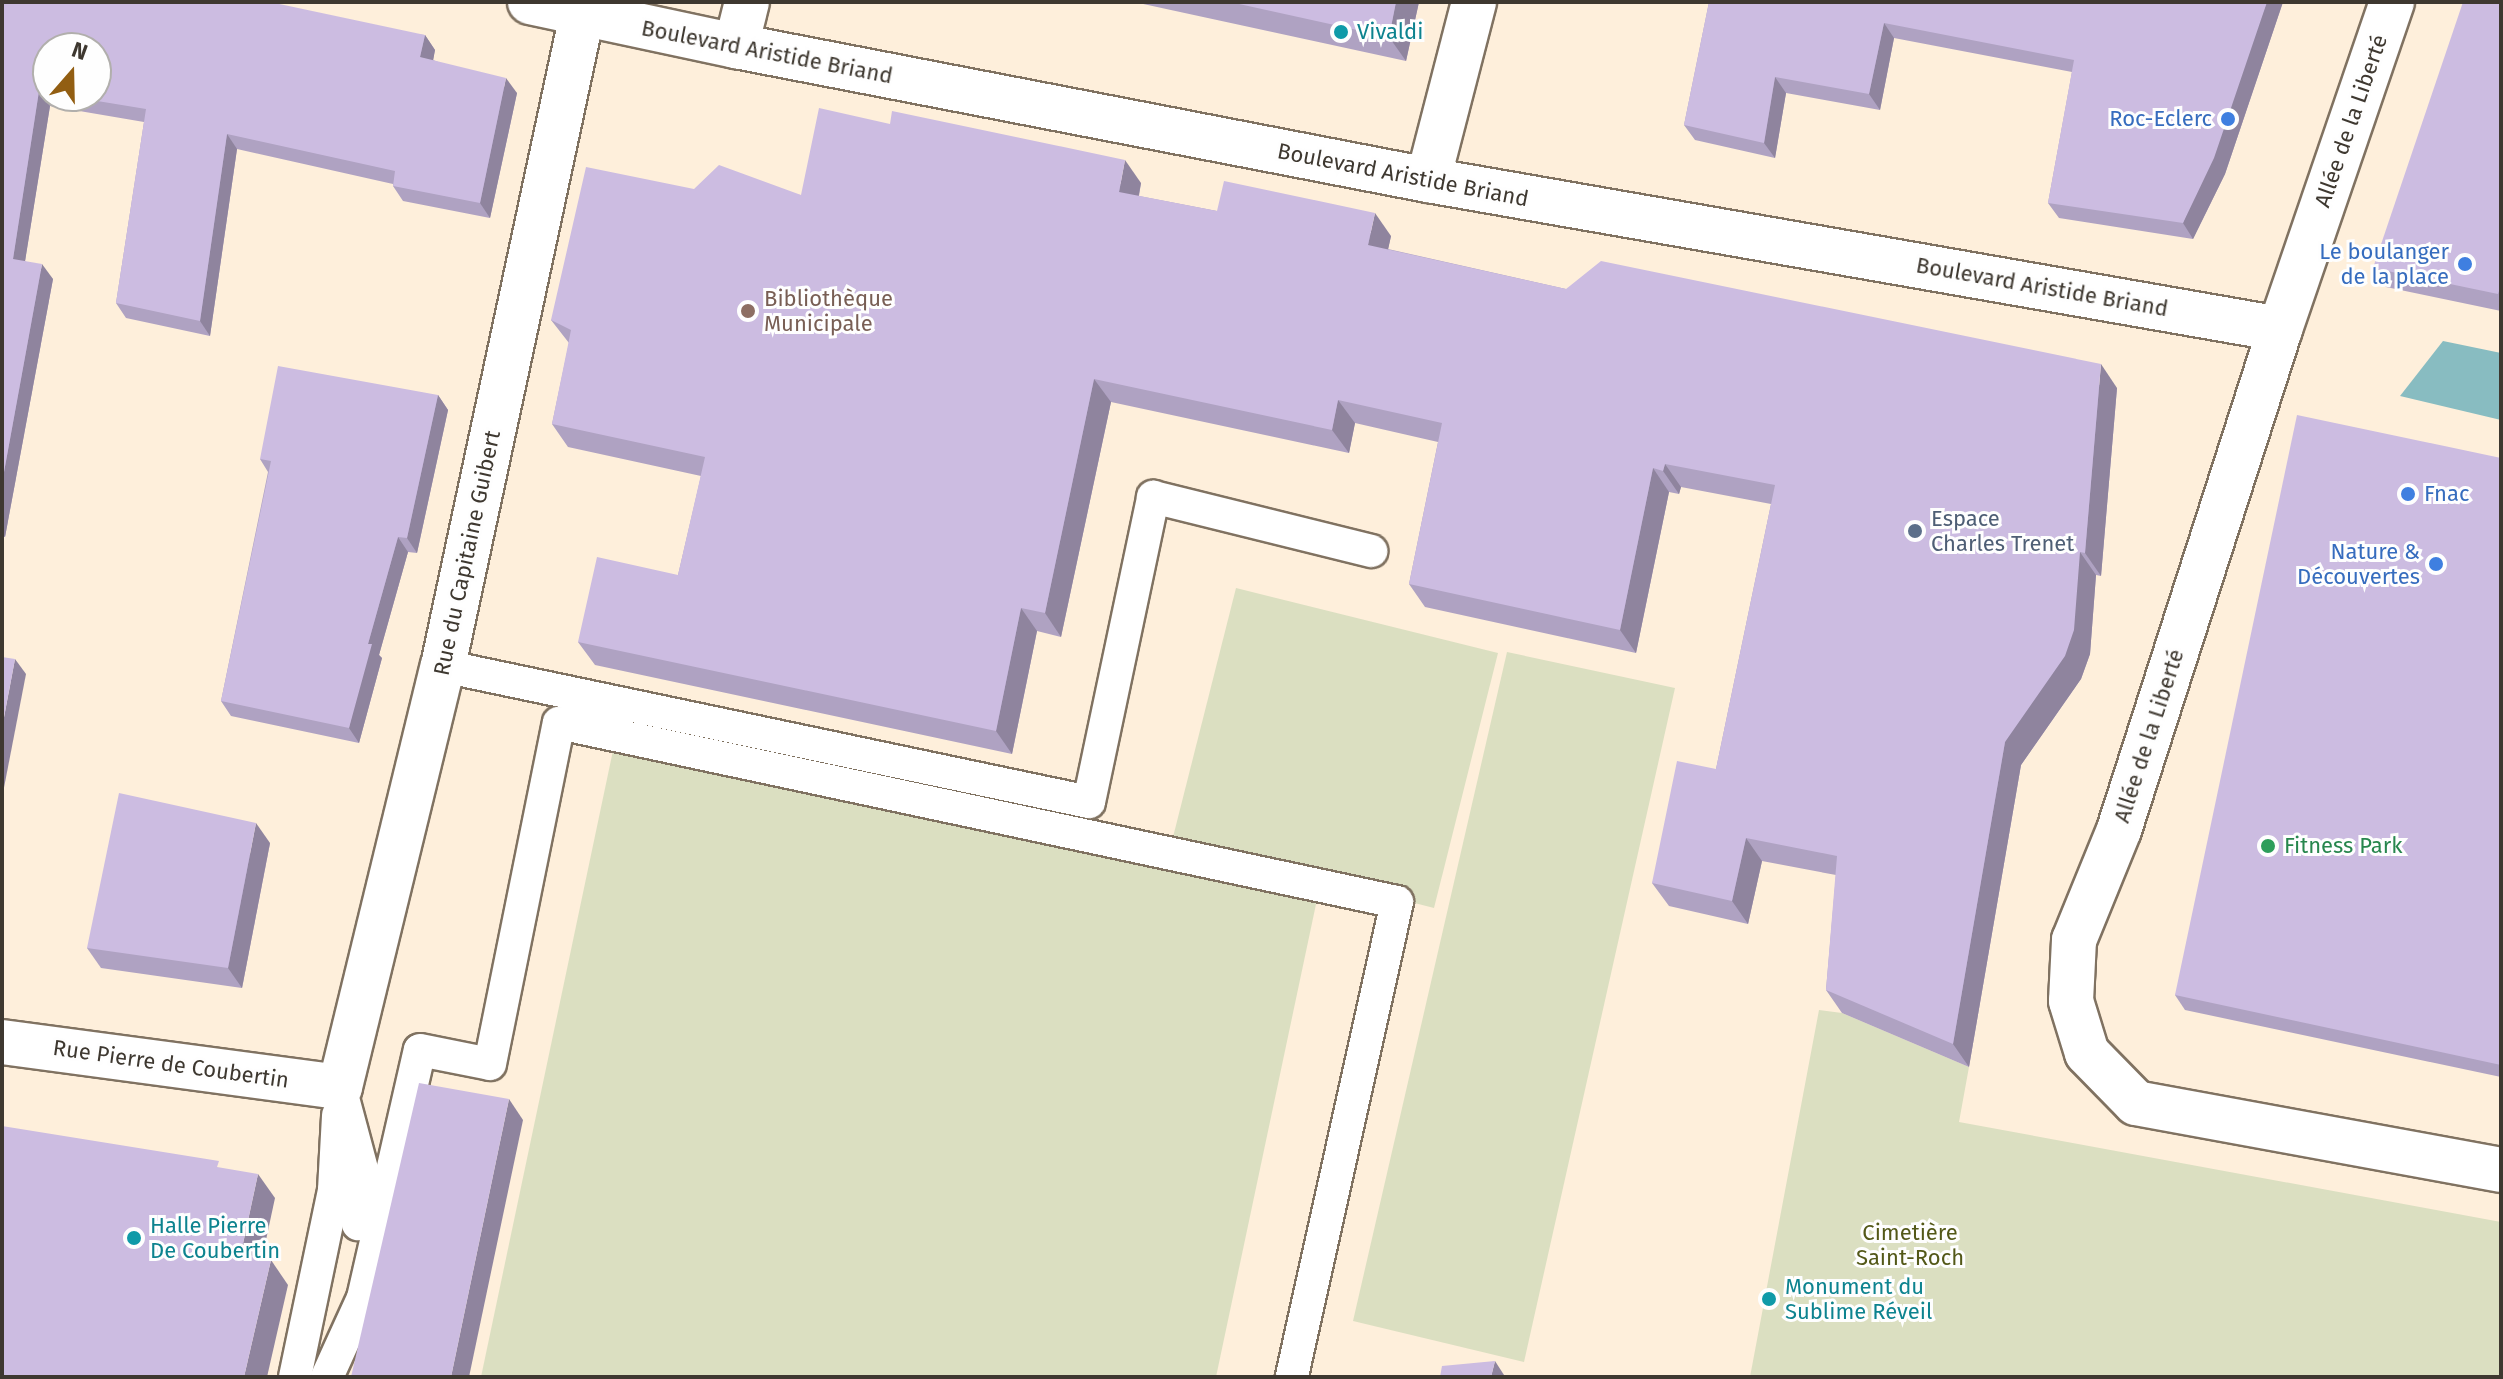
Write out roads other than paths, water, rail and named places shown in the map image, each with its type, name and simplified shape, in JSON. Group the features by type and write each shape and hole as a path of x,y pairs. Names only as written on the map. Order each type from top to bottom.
{"street":[{"name":"Boulevard Aristide Briand","path":"530,2 736,46 1428,180 2280,329"},
{"path":"736,46 747,2"},
{"path":"1428,180 1474,2"},
{"name":"Allée de la Liberté","path":"2392,2 2280,329 2119,830 2074,940 2071,1001 2087,1053 2136,1103 2501,1170"},
{"name":"Rue du Capitaine Guibert","path":"340,1087 443,666 582,15"},
{"name":"Rue Pierre de Coubertin","path":"2,1042 340,1087"}],"lane":[{"path":"443,666 1089,802 1153,497 1371,551"},
{"path":"326,1377 363,1298 420,1050 490,1064 559,723 1397,902 1292,1377"},
{"path":"295,1377 334,1190 340,1087"},
{"path":"326,1377 366,1184 340,1087"}],"water":[{"path":"2443,341 2501,353 2501,420 2400,396"}],"place":[{"name":"Vivaldi","path":"1341,32"},
{"name":"Roc-Eclerc","path":"2228,119"},
{"name":"Le boulanger de la place","path":"2465,264"},
{"name":"Bibliothèque Municipale","path":"748,311"},
{"name":"Fnac","path":"2408,494"},
{"name":"Espace Charles Trenet","path":"1915,531"},
{"name":"Nature & Découvertes","path":"2436,564"},
{"name":"Fitness Park","path":"2268,846"},
{"name":"Halle Pierre De Coubertin","path":"134,1238"},
{"name":"Monument du Sublime Réveil","path":"1769,1299"}],"park label":[{"name":"Cimetière Saint-Roch","path":"1910,1244"}]}
